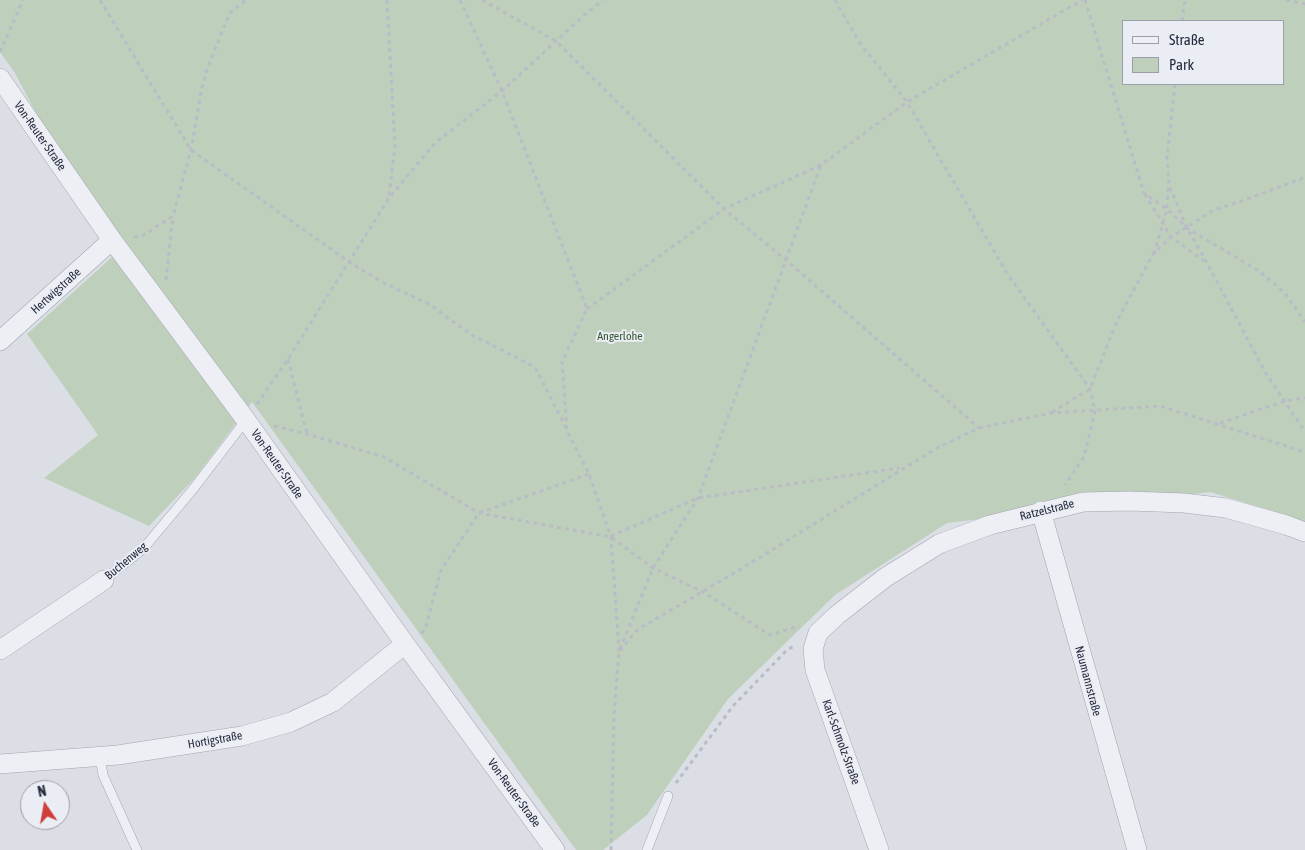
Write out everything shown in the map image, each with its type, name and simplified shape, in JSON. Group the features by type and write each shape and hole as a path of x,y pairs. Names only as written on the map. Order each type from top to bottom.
{"street":[{"name":"Von-Reuter-Straße","path":"0,78 112,240 246,420 405,644 555,850"},
{"name":"Hertwigstraße","path":"0,341 112,240"},
{"name":"Ratzelstraße","path":"811,629 837,615 886,577 939,544 990,525 1083,502 1130,500 1226,508 1305,532"},
{"name":"Naumannstraße","path":"1041,511 1136,850"},
{"name":"Buchenweg","path":"0,650 104,580"},
{"name":"Karl-Schmolz-Straße","path":"811,629 815,670 879,850"},
{"name":"Hortigstraße","path":"0,764 118,756 242,736 291,722 333,702 405,644"}],"lane":[{"name":"Buchenweg","path":"104,580 143,549 194,488 246,420"},
{"path":"100,757 103,775 137,850"},
{"path":"647,850 668,796"}],"path":[{"path":"0,52 23,0"},
{"path":"100,0 192,150 349,262 384,283 429,304 472,335 535,367 589,474 610,537 619,652 614,714 611,850"},
{"path":"163,309 173,216 192,150 202,87 208,66 230,13 246,0"},
{"path":"387,0 395,146 389,198"},
{"path":"460,0 502,91 587,309"},
{"path":"482,0 556,41 724,209 786,260 979,428"},
{"path":"603,0 502,91 436,142 389,198 288,359 246,420 307,434 384,457 479,513 610,537 653,568 703,592 770,635 811,629"},
{"path":"835,0 859,42 907,102 1008,275 1090,389 1095,411 1084,456 1066,484 1063,506"},
{"path":"567,430 562,362 587,309 724,209 821,165 907,102 1083,0 1144,193 1171,237 1207,263"},
{"path":"1182,20 1185,0"},
{"path":"1286,0 1305,4"},
{"path":"1051,413 1090,389 1116,321 1154,254 1167,209 1166,158 1175,85"},
{"path":"619,652 653,568 698,498 821,165"},
{"path":"1154,254 1171,237 1214,210 1301,179 1305,175"},
{"path":"1168,186 1186,228 1207,263 1265,372 1305,432"},
{"path":"1144,193 1167,209 1186,228 1259,271 1285,294 1305,322"},
{"path":"112,240 142,236 173,216"},
{"path":"288,359 307,434"},
{"path":"1219,424 1285,401 1305,398"},
{"path":"619,652 637,630 703,592 902,468 937,448 979,428 1051,413 1160,406 1305,452"},
{"path":"610,537 698,498 902,468"},
{"path":"405,644 425,630 442,570 479,513 589,474"},
{"path":"668,796 684,771 733,706 787,650 811,629"}],"green space":[{"name":"Angerlohe","path":"0,0 1305,0 1305,521 1210,492 947,523 835,595 728,699 647,815 603,850 576,850 252,402 194,479 149,526 44,478 98,435 27,334 112,257 15,73 0,52"}]}
